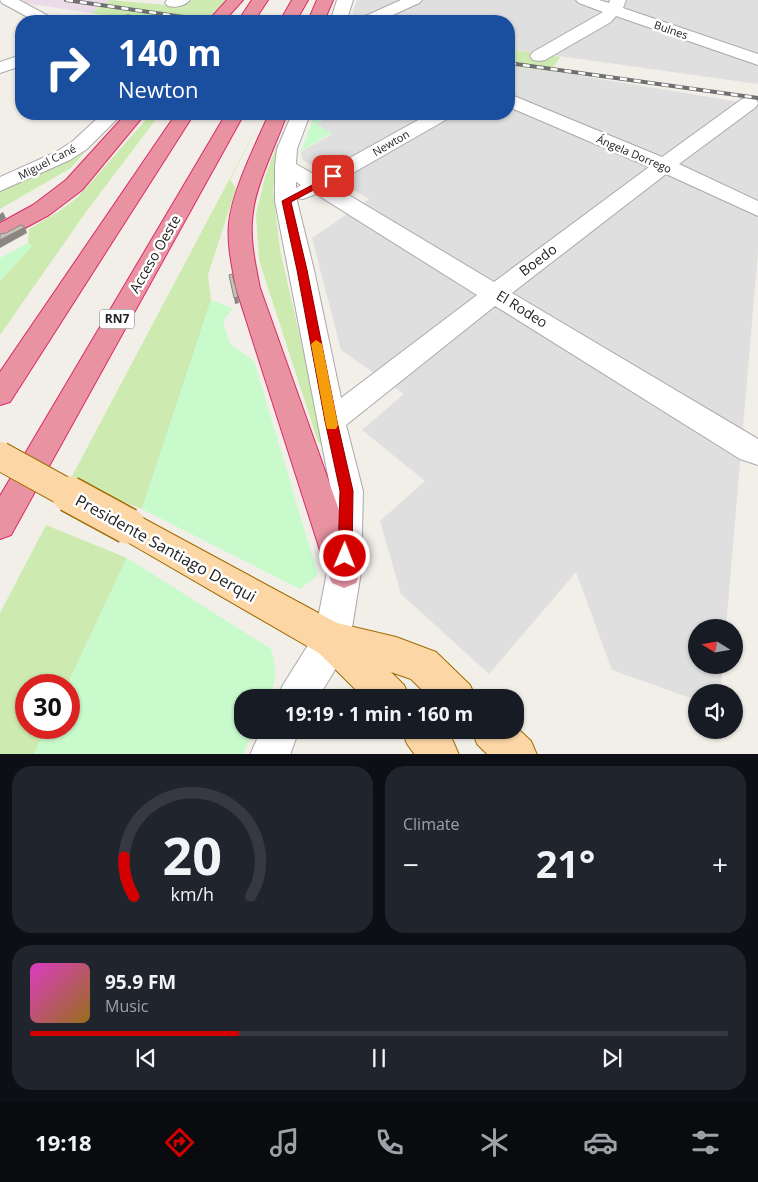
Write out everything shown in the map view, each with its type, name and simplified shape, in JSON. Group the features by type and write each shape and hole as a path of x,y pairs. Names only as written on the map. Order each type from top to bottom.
{"highway":[{"path":"221,15 235,0"},
{"path":"250,15 260,0"},
{"path":"291,15 300,0"},
{"path":"319,15 325,0"},
{"path":"0,232 42,210 74,185 131,120"},
{"path":"0,394 181,120"},
{"name":"Acceso Oeste","path":"0,525 232,120"},
{"path":"276,120 244,200 241,212 241,250 248,288 344,572"}],"main road":[{"name":"Presidente Santiago Derqui","path":"0,456 332,640 382,689"},
{"name":"Presidente Santiago Derqui","path":"332,640 396,655 423,665 448,689"},
{"path":"427,739 439,754"},
{"path":"501,739 517,754"}],"street":[{"path":"8,0 35,15"},
{"path":"340,15 346,0"},
{"path":"380,15 414,0"},
{"name":"Bulnes","path":"584,0 616,5 758,60"},
{"path":"539,56 605,19 616,5"},
{"path":"0,68 15,62"},
{"name":"Ángela Dorrego","path":"515,103 758,209"},
{"name":"Boedo","path":"331,421 495,293 749,103"},
{"name":"Miguel Cané","path":"0,186 64,156 80,146 107,120"},
{"path":"299,120 287,149 285,166 286,201 302,270 346,491 344,572 332,640 302,689"},
{"name":"Newton","path":"286,201 431,120"},
{"name":"El Rodeo","path":"285,166 758,453"},
{"path":"270,754 276,739"}],"shaded area":[{"path":"5,0 110,0 91,13"},
{"path":"357,0 758,0 758,84 515,50 515,15 354,15 352,13"},
{"path":"515,67 758,105 758,252 727,619 688,619 688,674 722,674 721,684 688,684 688,697 612,670 576,572 489,674 401,594 380,521 425,481 362,430 404,394 341,350 312,238 369,199 303,160 301,152 332,134 316,124 323,120 515,120"}],"green space":[{"path":"110,0 176,6 193,0 225,0 213,15 103,15 91,13"},
{"path":"515,50 560,57 551,71 515,67"},
{"path":"146,120 155,120 86,212 0,335 0,281 32,246 28,243 29,229 58,212 78,197"},
{"path":"261,120 230,180 236,188 208,275 211,300 142,509 70,480"},
{"path":"313,120 323,120 316,124 332,133 301,151"},
{"path":"277,144 279,145 273,190 280,250 324,442 322,446 318,442 259,260 256,214 265,177"},
{"path":"89,147 71,168 0,209 0,189"},
{"path":"28,243 32,246 0,281 0,258"},
{"path":"211,300 233,308 223,321 230,344 254,361 318,575 300,589 142,509"},
{"path":"46,525 127,558 72,674 15,674 15,739 42,739 34,754 0,754 0,613"},
{"path":"127,558 271,649 275,673 272,689 234,689 234,739 250,739 243,754 34,754 42,739 80,739 80,674 72,674"}],"building":[{"path":"21,225 25,227 0,240 0,234"},
{"path":"232,274 238,297 234,298 229,275"}],"railway":[{"path":"66,0 170,15"},
{"path":"515,64 758,98"}],"slow traffic":[{"path":"316,344 332,425"}],"route":[{"path":"333,176 286,201 302,270 346,491 345,556"}]}
